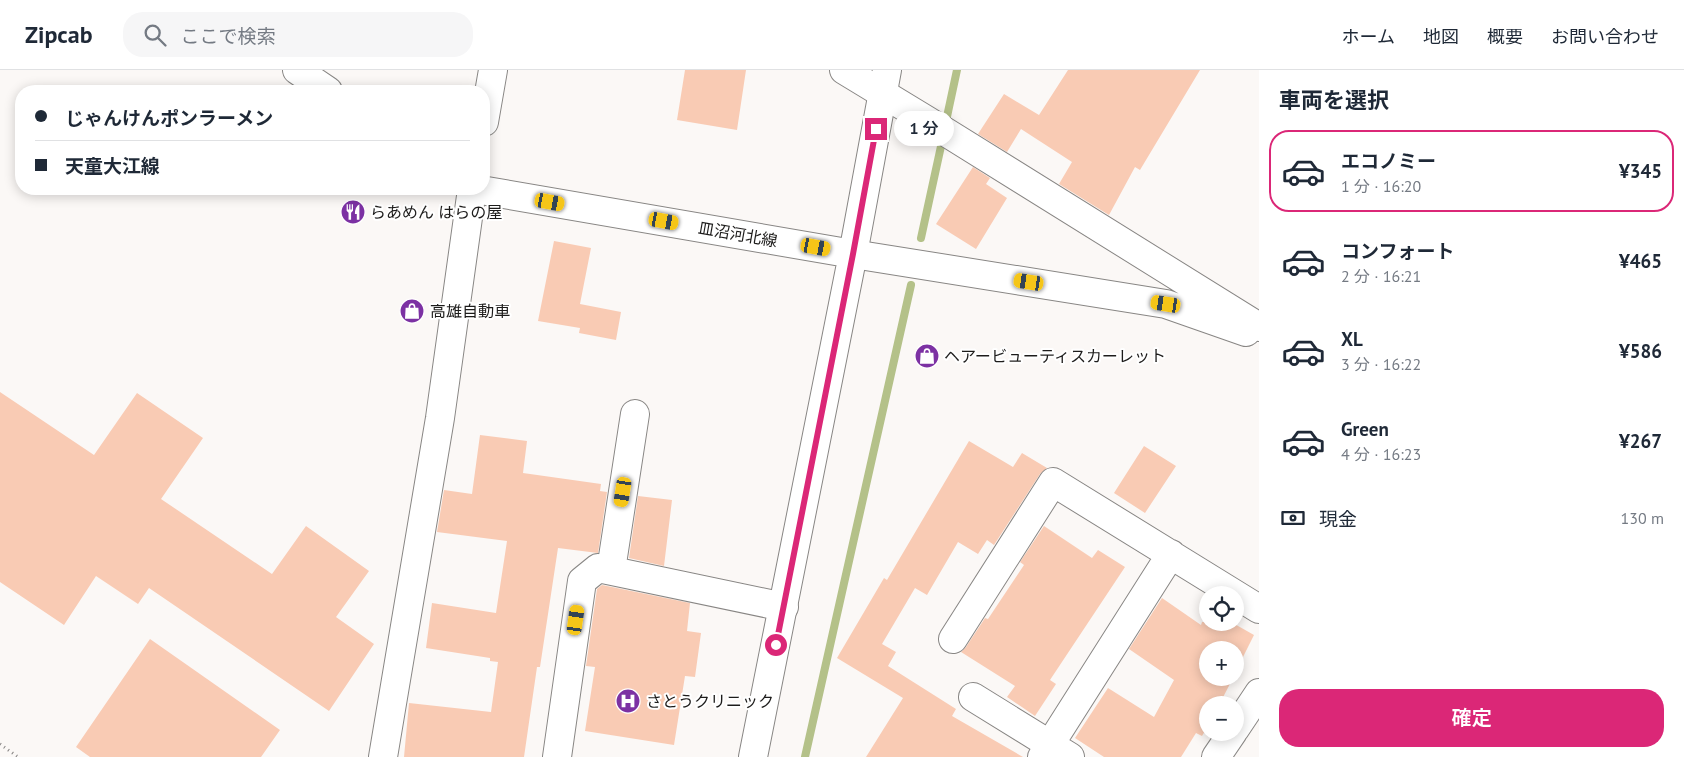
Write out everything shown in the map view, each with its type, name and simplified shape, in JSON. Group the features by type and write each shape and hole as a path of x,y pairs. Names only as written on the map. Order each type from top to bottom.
{"main road":[{"path":"297,70 319,85"},
{"path":"490,87 493,70"},
{"path":"844,70 885,82 928,121 1259,327"},
{"path":"753,757 784,607 885,82"},
{"name":"皿沼河北線","path":"490,192 853,254 1166,304 1259,336"},
{"path":"383,757 440,418 472,195"},
{"path":"611,570 635,414"},
{"path":"953,639 1053,482 1259,609"},
{"path":"972,697 1054,753 1171,554"},
{"path":"557,757 582,581 598,568 784,607"},
{"path":"1244,715 1259,692"},
{"path":"1216,757 1227,741"}],"path":[{"path":"0,744 18,757"}],"building":[{"path":"685,70 746,70 737,130 677,120"},
{"path":"1068,70 1200,70 1140,170 1135,167 1109,215 1059,184 1072,162 1021,129 1007,152 978,134 1004,94 1039,115"},
{"path":"973,167 990,178 986,184 1007,198 976,249 936,224"},
{"path":"554,241 591,248 580,304 621,312 616,340 579,333 580,328 538,321"},
{"path":"0,392 94,455 137,393 203,438 161,499 272,574 306,526 369,571 336,617 374,644 329,711 149,588 138,604 96,576 64,625 0,582"},
{"path":"480,435 527,441 523,473 601,484 600,491 607,492 598,553 558,548 540,667 537,667 524,757 404,757 409,703 491,712 498,662 490,661 490,658 426,648 432,603 496,613 507,541 437,532 444,490 472,494"},
{"path":"969,441 1013,467 1022,453 1047,468 1040,474 994,545 987,540 978,554 958,542 927,595 915,588 882,644 896,652 888,666 956,709 952,716 1023,757 866,757 903,698 837,658 884,578 887,580"},
{"path":"1144,446 1176,466 1145,513 1114,493"},
{"path":"638,496 672,500 664,566 629,558"},
{"path":"1044,526 1092,558 1098,550 1125,567 1050,680 1056,684 1035,716 1007,697 1015,686 961,652 985,618 988,619 1024,565 1020,562"},
{"path":"602,585 690,603 687,631 701,633 695,677 685,676 674,745 585,731 595,667 586,666 597,589"},
{"path":"1162,598 1199,624 1199,631 1244,631 1244,629 1254,635 1244,655 1244,641 1199,641 1199,686 1229,686 1224,696 1199,696 1199,734 1196,733 1181,757 1104,757 1075,738 1108,688 1154,717 1174,680 1129,649"},
{"path":"150,639 280,730 261,757 90,757 76,747"}],"waterway":[{"path":"945,126 957,70"},
{"path":"921,238 943,137"},
{"path":"805,757 911,285"}],"place":[{"name":"らあめん はらの屋","path":"353,212"},
{"name":"高雄自動車","path":"412,311"},
{"name":"ヘアービューティスカーレット","path":"927,356"},
{"name":"さとうクリニック","path":"628,701"}],"route":[{"path":"776,645 876,129"}]}
